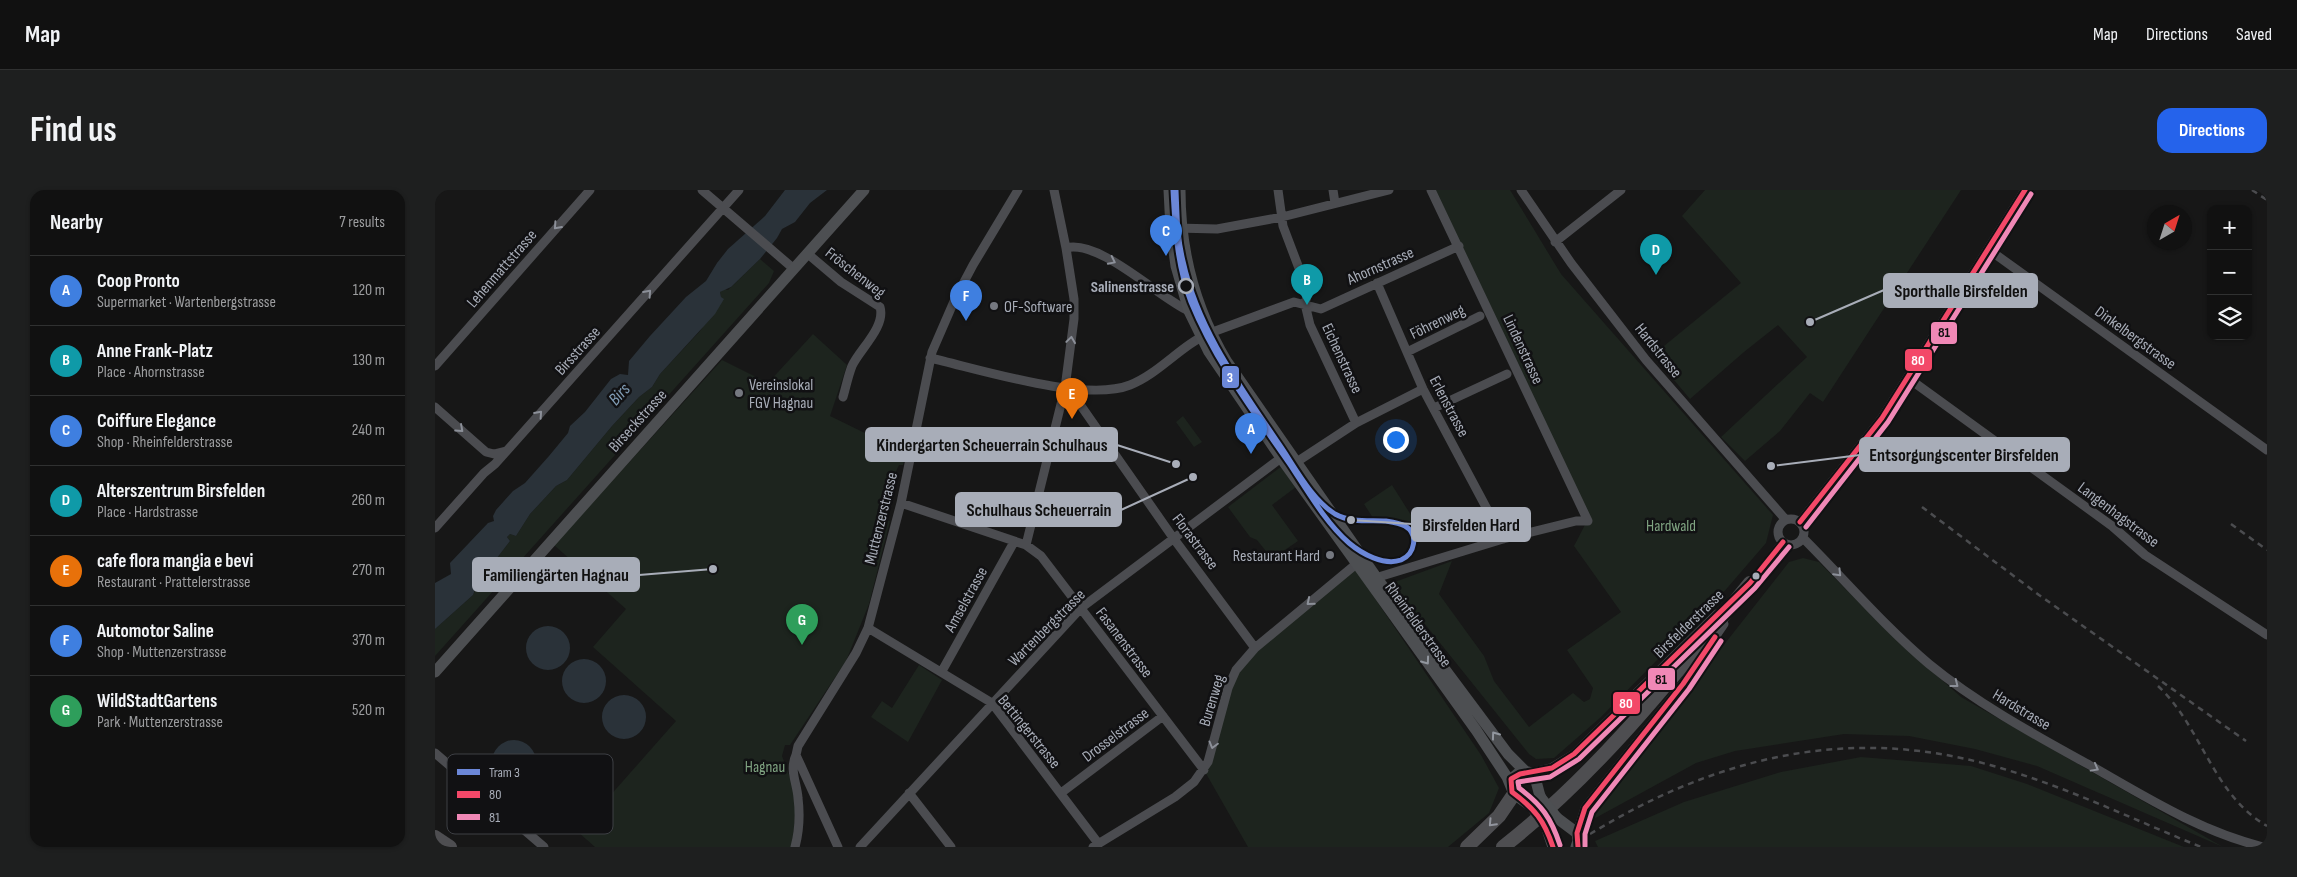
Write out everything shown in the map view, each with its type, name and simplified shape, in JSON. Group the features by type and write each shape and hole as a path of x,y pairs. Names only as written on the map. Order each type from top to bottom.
{"highway":[{"path":"1503,847 1557,800 1621,737 1750,583"},
{"path":"1467,847 1499,816 1512,789"},
{"path":"435,837 450,847"},
{"path":"435,842 440,847"}],"main road":[{"name":"Birseckstrasse","path":"435,672 790,266 808,254 865,190"},
{"name":"Rheinfelderstrasse","path":"1169,190 1176,228 1187,264 1194,309 1218,368 1281,458 1292,466"},
{"name":"Rheinfelderstrasse","path":"1176,228 1180,190"},
{"name":"Rheinfelderstrasse","path":"1205,335 1236,376 1292,466 1476,730 1512,789 1531,806 1546,826 1553,847"},
{"name":"Rheinfelderstrasse","path":"1372,579 1509,754 1536,779 1541,798 1557,818 1577,833"},
{"path":"1512,789 1517,774 1528,772"},
{"path":"1577,833 1577,846"}],"street":[{"name":"Lehenmattstrasse","path":"435,366 590,190"},
{"path":"702,190 724,207 790,266"},
{"name":"Birsstrasse","path":"435,528 739,190"},
{"name":"Muttenzerstrasse","path":"796,755 797,746 857,653 868,628 901,503 931,358 955,299 1018,190"},
{"path":"1026,545 1065,388 1074,319 1074,299 1054,190"},
{"name":"Eichenstrasse","path":"1278,190 1283,226 1308,292 1305,304 1310,325 1356,423"},
{"path":"1333,190 1335,203"},
{"path":"1176,228 1217,229 1282,217 1389,190"},
{"name":"Lindenstrasse","path":"1431,190 1587,521 1576,521 1503,539"},
{"name":"Hardstrasse","path":"1521,190 1555,242 1646,360 1786,520"},
{"path":"1555,242 1621,190"},
{"path":"1800,522 1859,448 1908,378 2025,190"},
{"path":"1066,248 1074,246 1085,248 1135,274 1194,309"},
{"name":"Ahornstrasse","path":"1205,335 1294,302 1321,309 1459,246"},
{"name":"Dinkelbergstrasse","path":"1988,249 2267,450"},
{"name":"Fröschenweg","path":"808,254 841,282 880,307 882,312 873,336 853,365 843,397"},
{"name":"Erlenstrasse","path":"1377,283 1423,389 1503,539"},
{"name":"Föhrenweg","path":"1407,352 1480,316"},
{"path":"931,358 1065,388 1091,391 1129,385 1147,376 1205,335"},
{"path":"1434,408 1507,374"},
{"name":"Langenhagstrasse","path":"1908,378 2112,526 2145,554 2267,635"},
{"path":"1292,466 1356,423 1423,389"},
{"name":"Florastrasse","path":"1079,403 1174,539 1255,648"},
{"path":"435,406 485,452 494,454 507,450"},
{"path":"484,473 487,464 485,452"},
{"name":"Wartenbergstrasse","path":"860,847 991,703 1081,608 1281,458"},
{"name":"Fasanenstrasse","path":"901,503 1026,545 1041,556 1204,770"},
{"path":"1793,519 1800,522 1805,531 1803,538 1796,545 1789,545 1783,542 1778,532 1780,525 1786,520 1793,519"},
{"name":"Hardstrasse","path":"1803,538 1901,639 1963,690 2046,741 2189,821 2233,839 2263,847"},
{"path":"1372,579 1503,539"},
{"name":"Amselstrasse","path":"942,671 1014,542"},
{"name":"Birsfelderstrasse","path":"1577,833 1585,808 1683,684 1750,583 1783,542"},
{"name":"Burenweg","path":"1096,845 1175,798 1194,782 1204,770 1211,754 1228,688 1236,670 1255,648 1360,561"},
{"name":"Birsfelderstrasse","path":"1528,772 1551,768 1574,754 1750,583"},
{"name":"Bettingerstrasse","path":"868,628 942,671 991,703 1061,793 1096,845"},
{"name":"Drosselstrasse","path":"1061,793 1163,716"},
{"path":"435,753 447,763"},
{"path":"795,847 799,799 792,765 796,755"},
{"path":"796,755 838,847"},
{"path":"909,793 951,847"},
{"path":"528,834 543,847"}],"green space":[{"name":"Hardwald","path":"1431,190 1510,190 1561,274 1773,515 1766,543 1722,594 1601,717 1554,758 1536,759 1529,754 1392,583 1452,561 1439,594 1484,656 1494,681 1529,727 1573,693 1584,702 1590,699 1593,688 1567,650 1621,612 1574,546 1587,521"},
{"path":"1705,190 1961,190 1823,402 1810,393 1780,431 1745,461 1721,437 1807,357 1778,325 1690,399 1653,355 1741,283 1682,216"},
{"path":"760,259 774,271 769,283 435,656 435,629 473,595 477,584 510,541 507,537 510,534 516,536 530,514 556,486 567,480 612,426 639,397 652,387 660,374 700,331 721,297 720,292 724,289 728,290"},
{"name":"Hagnau","path":"813,334 847,365 830,416 869,435 904,460 903,465 899,465 889,492 886,520 890,521 869,604 846,661 790,745 785,745 782,756 792,783 795,803 792,847 595,847 580,834 613,834 613,792 676,721 593,647 626,609 554,545 722,360 768,383"},
{"path":"1183,416 1202,442 1194,447 1176,422"},
{"path":"1282,466 1296,487 1272,505 1298,541 1276,556 1269,555 1257,540 1250,537 1228,507"},
{"path":"1392,485 1416,523 1404,520 1373,518 1364,504"},
{"path":"1803,558 1819,562 1888,632 1961,697 2223,847 2037,766 1975,749 1909,736 1844,734 1735,751 1696,763 1590,821 1594,810 1789,562"},
{"path":"1353,566 1481,755 1499,788 1489,813 1448,847 1248,847 1204,770 1236,670"},
{"path":"919,665 942,680 908,742 871,717 882,701 892,708"},
{"path":"1861,757 1971,766 2027,784 2184,847 1598,847 1595,841 1684,802 1781,772"}],"water":[{"name":"Birs","path":"785,190 827,190 810,203 795,222 782,229 760,259 731,287 720,292 721,297 724,299 715,314 660,374 652,387 639,397 612,426 567,480 556,486 530,514 516,536 510,534 507,537 510,541 477,584 473,595 435,629 435,583 451,574 450,563 488,523 494,521 493,516 496,510 513,491 525,483 549,456 568,433 570,426 585,412 611,379 620,374 628,375 629,361 650,336 686,297 706,281 728,249 765,216"},
{"path":"544,626 552,626 564,632 570,648 564,664 552,670 544,670 532,664 526,652 526,644 532,632"},
{"path":"588,659 600,665 605,672 605,690 600,697 593,702 580,703 572,700 565,693 562,677 565,669 572,662"},
{"path":"628,695 640,701 645,708 645,726 640,733 633,738 620,739 612,736 605,729 602,713 605,705 612,698"},
{"path":"514,740 526,744 534,754 494,754 502,744"}],"railway":[{"path":"2252,190 2267,200"},
{"path":"1922,507 2039,595 2246,741"},
{"path":"2231,524 2267,550"},
{"path":"2158,686 2173,702 2186,721 2233,796 2248,812 2267,826"},
{"path":"1590,834 1637,808 1685,786 1734,768 1783,756 1833,749 1884,748 1937,753 2017,773 2071,792 2201,847"}],"tram line":[{"name":"3","path":"1173,190 1178,247 1186,288 1211,345 1235,385 1317,505 1340,535 1354,547 1374,558 1394,561 1406,557 1412,549 1414,539 1405,526 1386,521 1347,519 1335,514 1318,500 1235,379 1210,334 1190,286 1180,243 1176,190"}],"transit line":[{"name":"80","path":"1800,522 1882,418 2025,190"},
{"name":"81","path":"1806,527 1888,422 2031,194"},
{"name":"80","path":"1553,847 1546,829 1538,816 1512,792 1511,779 1520,774 1552,768 1574,754 1750,583 1783,542"},
{"name":"81","path":"1560,845 1545,813 1534,800 1519,788 1518,782 1550,777 1579,759 1755,588 1789,547"},
{"name":"80","path":"1578,847 1577,833 1585,808 1683,684 1715,637"},
{"name":"81","path":"1585,846 1585,834 1592,812 1689,689 1721,641"}],"place":[{"name":"Coiffure Elegance","path":"1166,256"},
{"name":"Alterszentrum Birsfelden","path":"1656,275"},
{"name":"Salinenstrasse","path":"1186,286"},
{"name":"Anne Frank-Platz","path":"1307,305"},
{"name":"OF-Software","path":"994,306"},
{"name":"Automotor Saline","path":"966,321"},
{"name":"Sporthalle Birsfelden","path":"1810,322"},
{"name":"Vereinslokal FGV Hagnau","path":"739,393"},
{"name":"cafe flora mangia e bevi","path":"1072,419"},
{"name":"Coop Pronto","path":"1251,454"},
{"name":"Kindergarten Scheuerrain Schulhaus","path":"1176,464"},
{"name":"Entsorgungscenter Birsfelden","path":"1771,466"},
{"name":"Schulhaus Scheuerrain","path":"1193,477"},
{"name":"Birsfelden Hard","path":"1351,520"},
{"name":"Restaurant Hard","path":"1330,555"},
{"name":"Familiengärten Hagnau","path":"713,569"},
{"name":"WildStadtGartens","path":"802,645"}]}
